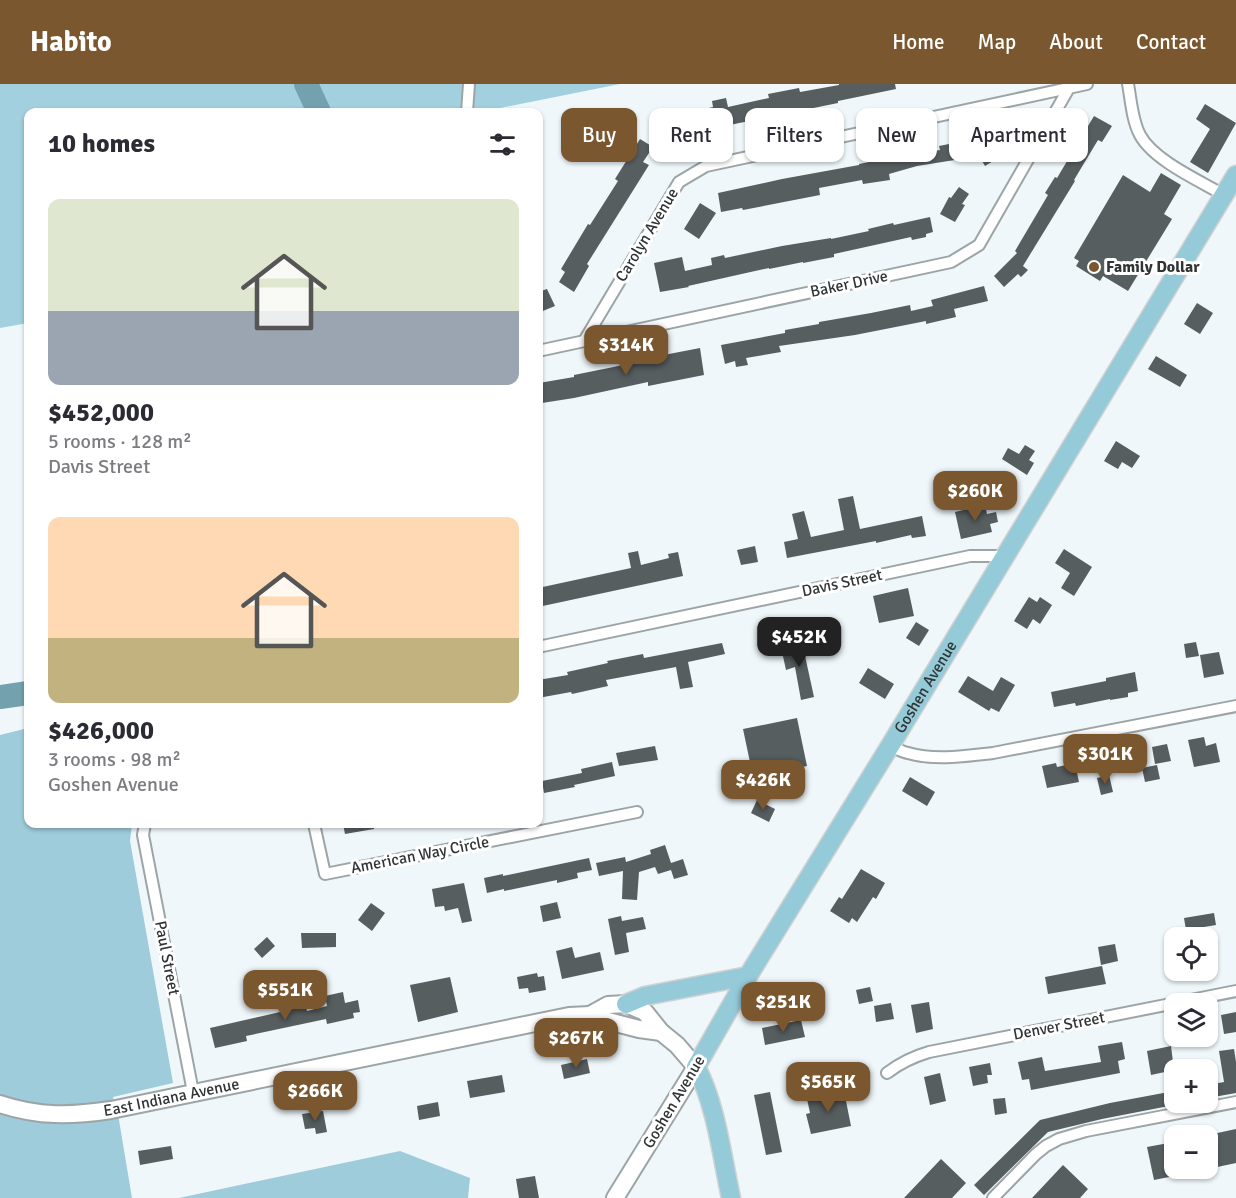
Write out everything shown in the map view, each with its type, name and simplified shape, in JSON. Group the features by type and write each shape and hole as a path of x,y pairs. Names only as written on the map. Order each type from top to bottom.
{"main road":[{"name":"Goshen Avenue","path":"696,1068 748,976 1236,175"},
{"path":"626,1004 645,996 748,976"},
{"path":"696,1068 704,1082 710,1102 731,1198"}],"street":[{"path":"468,108 469,84"},
{"name":"Carolyn Avenue","path":"585,341 679,182 706,166 1087,84"},
{"path":"1128,84 1136,125 1146,144 1161,159 1224,195"},
{"name":"Baker Drive","path":"543,350 951,262 979,245 1069,88"},
{"name":"Davis Street","path":"543,645 970,556 1005,556"},
{"path":"890,746 908,753 930,756 993,753 1236,706"},
{"name":"American Way Circle","path":"315,828 325,874 637,812"},
{"name":"Paul Street","path":"144,828 143,836 193,1092"},
{"name":"Denver Street","path":"887,1073 900,1063 928,1052 1236,991"},
{"path":"626,1004 645,1012 696,1068"},
{"name":"East Indiana Avenue","path":"591,1015 608,1005 626,1004"},
{"name":"East Indiana Avenue","path":"0,1104 32,1113 65,1115 111,1110 569,1016 591,1015 639,1029 661,1032"},
{"name":"Goshen Avenue","path":"615,1198 696,1068"},
{"path":"993,1198 1036,1154 1059,1139 1086,1131 1236,1102"}],"shaded area":[{"path":"0,84 620,84 500,108 24,108 24,324 0,328"},
{"path":"24,729 24,828 132,828 130,841 173,1083 113,1097 132,1198 0,1198 0,735"},
{"path":"400,1151 470,1178 468,1198 179,1198"}],"building":[{"path":"895,84 896,89 813,108 745,108 745,122 733,124 733,108 709,108 713,107 712,101 726,98 728,107 769,98 768,94 799,88 800,92 839,85"},
{"path":"1205,104 1236,123 1208,173 1190,162 1210,129 1196,119"},
{"path":"1094,116 1112,126 1102,142 1098,140 1088,157 1088,126"},
{"path":"640,139 649,145 649,153 643,162 649,165 587,264 589,266 574,292 559,282 565,272 561,269 588,224 590,225 618,181 615,179 626,162 637,162 637,144"},
{"path":"949,144 949,161 917,166 889,174 890,180 863,184 862,180 819,188 820,195 721,212 718,193 869,162 937,162 939,146"},
{"path":"1067,162 1085,162 1023,266 1028,270 1021,277 1018,274 1004,287 994,276 1017,253 1015,251 1048,195 1045,193 1055,177 1057,178"},
{"path":"1161,173 1181,185 1164,214 1172,219 1128,291 1103,276 1100,281 1076,266 1079,261 1074,258 1123,175 1150,192"},
{"path":"959,187 969,194 955,222 940,214 949,197 951,198"},
{"path":"700,203 716,213 699,239 684,229"},
{"path":"930,217 933,232 926,234 926,237 912,240 911,237 834,254 834,257 769,268 660,292 654,263 682,257 685,271 712,265 711,258 724,255 725,258 831,239 893,223 894,225"},
{"path":"984,286 988,301 954,309 956,317 926,324 926,321 855,335 779,346 781,352 746,358 748,365 736,367 735,361 725,364 721,345 785,333 785,330 819,324 819,322 910,305 911,311 933,306 931,300"},
{"path":"547,289 555,306 543,311 543,290"},
{"path":"1197,303 1213,313 1200,334 1184,324"},
{"path":"700,348 704,375 648,386 648,382 543,403 543,382 643,361 643,359"},
{"path":"1156,356 1187,375 1180,387 1148,369"},
{"path":"1116,441 1140,456 1132,468 1122,462 1118,469 1104,461"},
{"path":"1025,445 1035,451 1029,460 1034,463 1027,475 1002,459 1008,448 1019,454"},
{"path":"991,473 995,491 977,494 973,476"},
{"path":"853,496 860,529 922,516 926,536 912,538 911,535 787,558 784,542 798,539 792,514 804,511 811,537 844,530 838,499"},
{"path":"985,505 987,514 996,512 998,522 990,524 992,532 961,539 955,512"},
{"path":"755,546 758,562 741,565 737,550"},
{"path":"1064,549 1092,567 1074,596 1061,588 1070,573 1055,563"},
{"path":"638,551 641,565 669,558 668,554 678,552 683,576 543,606 543,587 631,568 628,553"},
{"path":"908,588 914,616 879,623 873,596"},
{"path":"1029,597 1037,602 1040,597 1052,605 1040,624 1033,619 1027,629 1014,621"},
{"path":"916,622 929,630 919,646 906,638"},
{"path":"802,642 814,697 801,700 795,667 786,670 781,647"},
{"path":"1196,642 1199,656 1186,658 1184,644"},
{"path":"722,643 725,654 688,662 693,687 680,689 676,667 606,680 608,686 572,694 571,692 543,697 543,679 568,675 567,672 608,663 607,661 643,654 644,658"},
{"path":"1219,652 1224,674 1204,678 1200,655"},
{"path":"868,668 894,684 885,699 859,683"},
{"path":"1135,672 1138,691 1128,693 1128,697 1076,706 1075,703 1054,707 1051,692 1106,681 1106,678"},
{"path":"968,676 993,691 1001,677 1015,685 999,712 991,708 989,711 958,692"},
{"path":"797,718 807,766 769,774 768,764 751,767 743,729"},
{"path":"1204,737 1206,746 1216,743 1220,762 1194,767 1188,740"},
{"path":"1167,744 1171,761 1155,764 1152,747"},
{"path":"655,746 658,760 619,766 616,753"},
{"path":"612,762 615,776 544,793 543,781 582,773 581,769"},
{"path":"730,762 748,772 741,784 724,773"},
{"path":"1056,763 1057,767 1075,763 1079,782 1047,788 1042,766"},
{"path":"1157,765 1160,779 1145,782 1142,768"},
{"path":"1109,775 1113,792 1101,795 1097,778"},
{"path":"910,777 935,792 927,806 902,791"},
{"path":"757,800 775,809 769,822 751,813"},
{"path":"344,828 374,828 374,829 345,834"},
{"path":"665,845 671,863 683,859 688,875 674,879 671,870 658,874 655,867 639,872 637,900 622,899 623,871 599,876 596,863 625,857 626,862 651,854 650,850"},
{"path":"589,858 592,870 577,873 578,878 487,893 484,878"},
{"path":"861,869 885,883 876,899 873,897 857,922 852,918 849,923 830,911 839,897 842,899"},
{"path":"464,883 472,921 462,923 458,908 445,911 444,906 435,907 432,889"},
{"path":"557,902 561,918 543,922 540,906"},
{"path":"371,903 385,913 372,931 358,920"},
{"path":"1214,913 1216,925 1186,927 1184,918"},
{"path":"621,916 622,921 643,917 646,929 626,933 629,952 615,955 608,919"},
{"path":"301,933 336,933 336,947 302,948"},
{"path":"267,937 275,946 262,958 254,949"},
{"path":"1115,944 1118,961 1101,965 1098,947"},
{"path":"572,947 575,958 600,952 604,970 562,979 556,951"},
{"path":"1102,966 1106,984 1048,994 1045,977"},
{"path":"537,973 538,977 544,976 546,990 529,993 528,988 519,989 517,977"},
{"path":"450,977 458,1012 418,1022 410,985"},
{"path":"870,987 873,1001 859,1004 856,990"},
{"path":"343,992 345,1003 358,1000 360,1012 353,1013 354,1018 327,1024 326,1019 246,1036 247,1041 215,1048 210,1028 306,1006 307,1011 327,1006 325,996"},
{"path":"929,1002 933,1029 916,1033 911,1005"},
{"path":"891,1003 894,1019 876,1022 874,1006"},
{"path":"1236,1012 1236,1032 1224,1034 1221,1015"},
{"path":"801,1020 805,1037 765,1045 762,1028"},
{"path":"1122,1042 1125,1059 1118,1061 1120,1073 1031,1090 1029,1079 1022,1080 1018,1062 1042,1057 1045,1071 1101,1062 1098,1046"},
{"path":"1171,1047 1173,1059 1164,1059 1164,1072 1151,1075 1147,1051"},
{"path":"1234,1049 1236,1093 1218,1096 1218,1083 1224,1082 1219,1051"},
{"path":"587,1059 590,1073 564,1079 561,1065"},
{"path":"990,1063 992,1075 987,1075 988,1083 973,1086 969,1067"},
{"path":"940,1073 946,1101 930,1105 924,1077"},
{"path":"502,1075 505,1092 470,1098 467,1081"},
{"path":"844,1091 851,1126 811,1134 806,1114 810,1113 807,1099"},
{"path":"770,1092 782,1152 766,1155 754,1095"},
{"path":"1164,1093 1164,1107 1048,1132 984,1195 974,1185 1040,1120"},
{"path":"1005,1098 1007,1113 995,1115 993,1099"},
{"path":"438,1102 440,1116 419,1120 417,1106"},
{"path":"323,1111 327,1132 316,1134 315,1128 305,1129 302,1114"},
{"path":"1236,1129 1236,1163 1218,1167 1218,1133"},
{"path":"1164,1144 1164,1178 1154,1180 1147,1147"},
{"path":"171,1146 173,1159 140,1165 138,1151"},
{"path":"941,1159 966,1183 952,1198 904,1198"},
{"path":"1063,1165 1088,1189 1080,1198 1032,1198"},
{"path":"535,1176 539,1198 519,1198 516,1179"}],"waterway":[{"path":"306,84 317,108"},
{"path":"0,697 24,694"}],"place":[{"name":"Family Dollar","path":"1094,267"}]}
